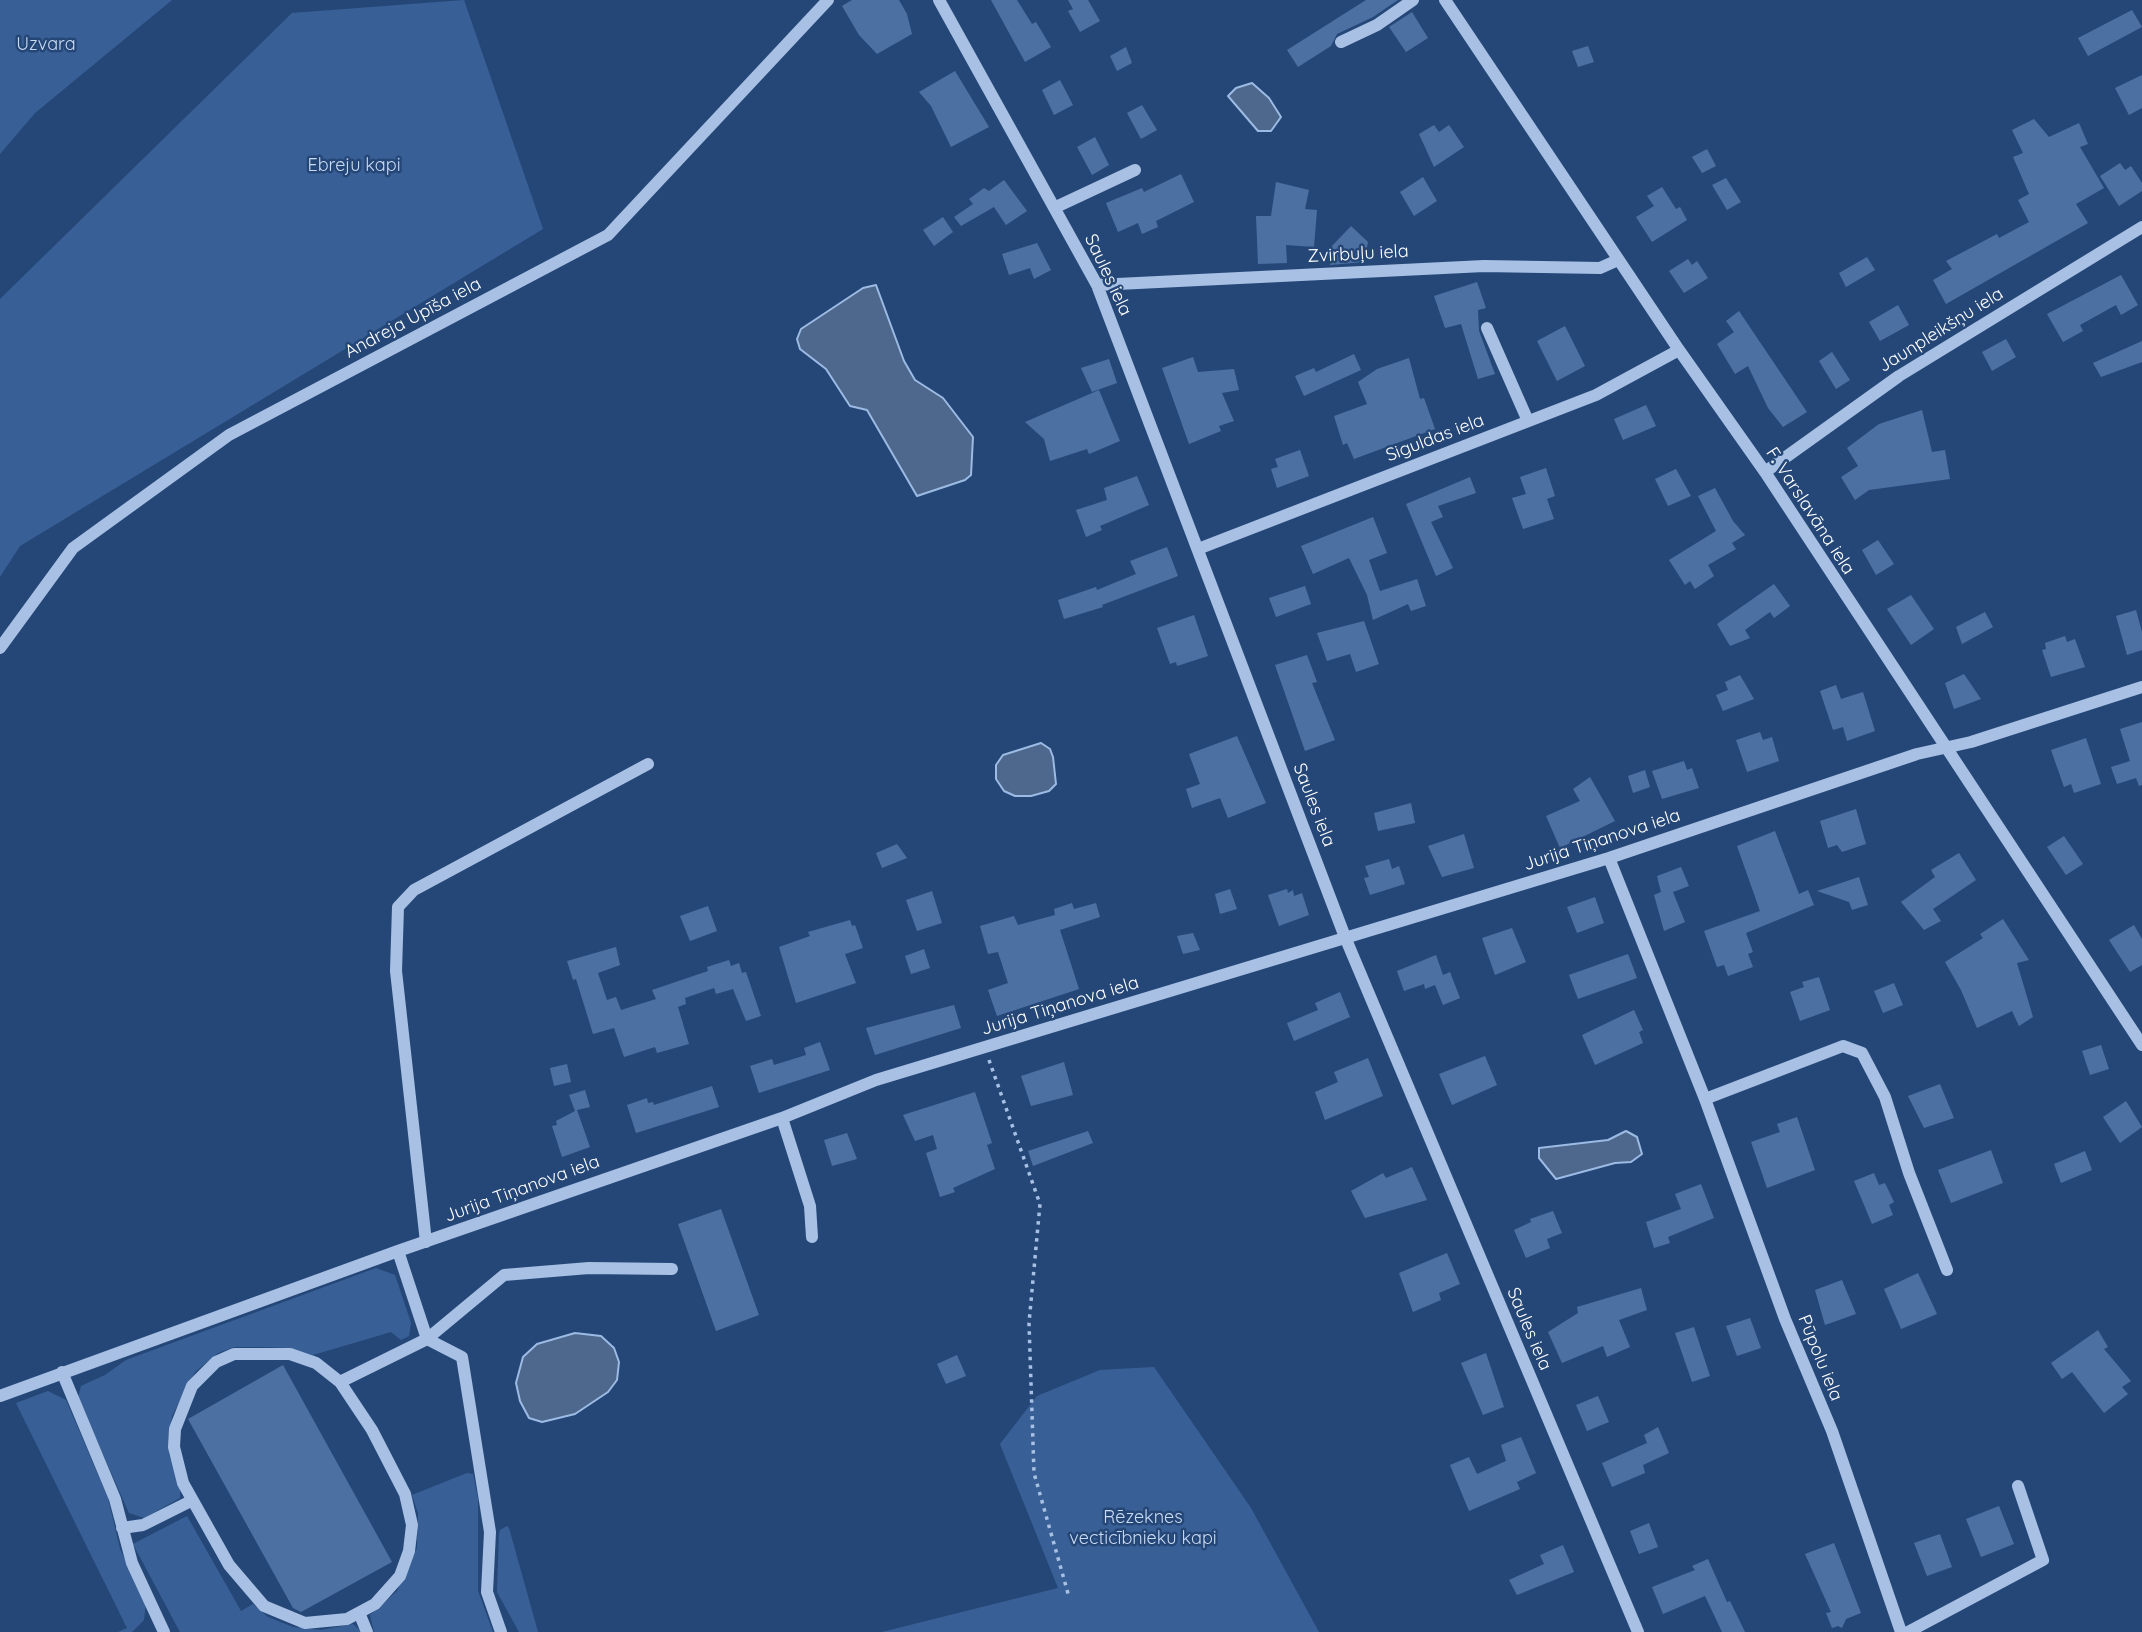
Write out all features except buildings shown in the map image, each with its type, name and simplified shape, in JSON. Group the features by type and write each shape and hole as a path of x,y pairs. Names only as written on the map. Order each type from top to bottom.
{"street":[{"name":"Andreja Upīša iela","path":"0,648 73,548 229,435 608,235 828,0"},
{"name":"Saules iela","path":"939,0 1097,285 1345,937 1639,1632"},
{"path":"1340,42 1377,25 1413,0"},
{"name":"F. Varslavāna iela","path":"1445,0 1679,350 1765,472 2142,1045"},
{"path":"1056,207 1135,170"},
{"name":"Jaunpleikšņu iela","path":"1765,472 1899,376 2142,227"},
{"name":"Zvirbuļu iela","path":"1097,285 1484,266 1600,268 1618,260"},
{"path":"1487,328 1528,421"},
{"name":"Siguldas iela","path":"1198,549 1596,395 1679,350"},
{"name":"Jurija Tiņanova iela","path":"0,1396 398,1251 782,1118 876,1080 1609,858 1917,754 1945,748 2142,687"},
{"path":"426,1242 396,971 398,907 414,890 648,764"},
{"name":"Pūpolu iela","path":"1609,858 1705,1099 1785,1319 1832,1431 1901,1632"},
{"path":"1705,1099 1843,1046 1862,1053 1885,1097 1909,1173 1947,1270"},
{"path":"782,1118 810,1206 812,1237"},
{"path":"398,1251 427,1339 462,1357 490,1532 487,1592 501,1632"},
{"path":"340,1382 427,1339 504,1275 589,1268 672,1269"},
{"path":"245,1352 290,1354 316,1363 340,1382 372,1430 405,1494 412,1525 410,1551 400,1576 389,1591 360,1615 334,1623 305,1623 264,1606 246,1589 229,1564 191,1501 177,1464 175,1429 192,1386 216,1362 245,1352"},
{"path":"62,1372 115,1499 132,1563 164,1632"},
{"path":"1908,1632 2043,1560 2018,1486"},
{"path":"122,1528 143,1525 191,1501"},
{"path":"360,1615 367,1632"}],"path":[{"path":"983,1047 1040,1205 1029,1323 1034,1473 1069,1597"}],"green space":[{"name":"Uzvara","path":"0,0 172,0 35,113 0,154"},
{"name":"Ebreju kapi","path":"464,0 543,229 20,546 0,577 0,299 292,13"},
{"path":"376,1268 395,1275 411,1323 409,1336 401,1340 391,1332 313,1355 288,1348 262,1347 234,1347 218,1353 195,1372 172,1416 169,1454 180,1487 180,1498 144,1518 129,1513 78,1398 81,1386 105,1375 126,1360"},
{"name":"Rēzeknes vecticībnieku kapi","path":"1154,1367 1251,1508 1319,1632 882,1632 1058,1588 1000,1444 1037,1396 1100,1370"},
{"path":"48,1391 66,1400 108,1498 120,1549 146,1602 144,1620 132,1632 118,1632 127,1628 16,1403"},
{"path":"467,1473 473,1474 478,1499 478,1591 493,1632 374,1632 370,1615 397,1591 417,1548 418,1513 412,1495"},
{"path":"187,1516 241,1611 253,1604 268,1617 293,1627 321,1630 353,1624 362,1632 180,1632 133,1544"},
{"path":"507,1526 538,1632 519,1632 497,1592 499,1534 500,1530"}],"shaded area":[{"path":"1252,83 1269,98 1281,117 1271,131 1258,131 1228,96 1236,88"},
{"path":"876,285 904,361 915,380 943,398 973,437 971,475 965,480 917,496 867,410 850,406 826,369 800,349 797,339 801,329 863,288"},
{"path":"1041,743 1050,749 1053,757 1056,784 1049,791 1031,796 1015,796 1004,791 996,779 996,765 1003,755"},
{"path":"1626,1131 1637,1137 1642,1154 1631,1162 1615,1163 1556,1179 1539,1158 1539,1148 1608,1140"},
{"path":"575,1333 601,1336 614,1348 619,1362 617,1380 608,1392 575,1414 542,1422 529,1418 520,1401 516,1383 523,1357 537,1344"}]}
